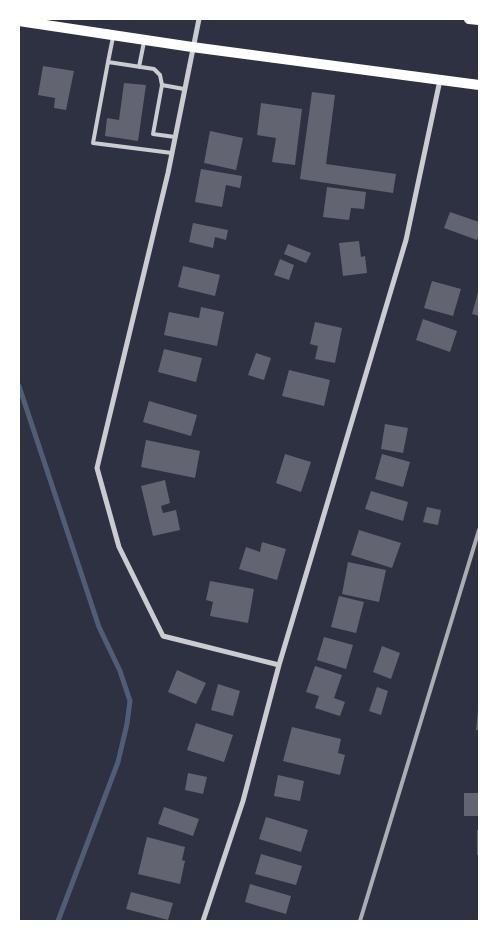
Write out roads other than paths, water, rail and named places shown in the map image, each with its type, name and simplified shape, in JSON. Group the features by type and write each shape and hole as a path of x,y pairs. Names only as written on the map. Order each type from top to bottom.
{"main road":[{"path":"469,19 479,20"},
{"path":"19,21 192,47 479,85"}],"street":[{"path":"198,19 172,153 96,468 119,547 163,636 279,665"},
{"path":"203,921 243,801 279,665 360,388 406,240 440,79"}],"lane":[{"path":"113,35 93,143 172,153"},
{"path":"139,67 144,40"},
{"path":"108,62 154,69 160,75 162,84 154,134 175,137"},
{"path":"162,84 184,89"}],"waterway":[{"path":"19,386 99,627 120,671 130,701 118,762 58,921"}],"railway":[{"path":"360,921 479,530"}]}
